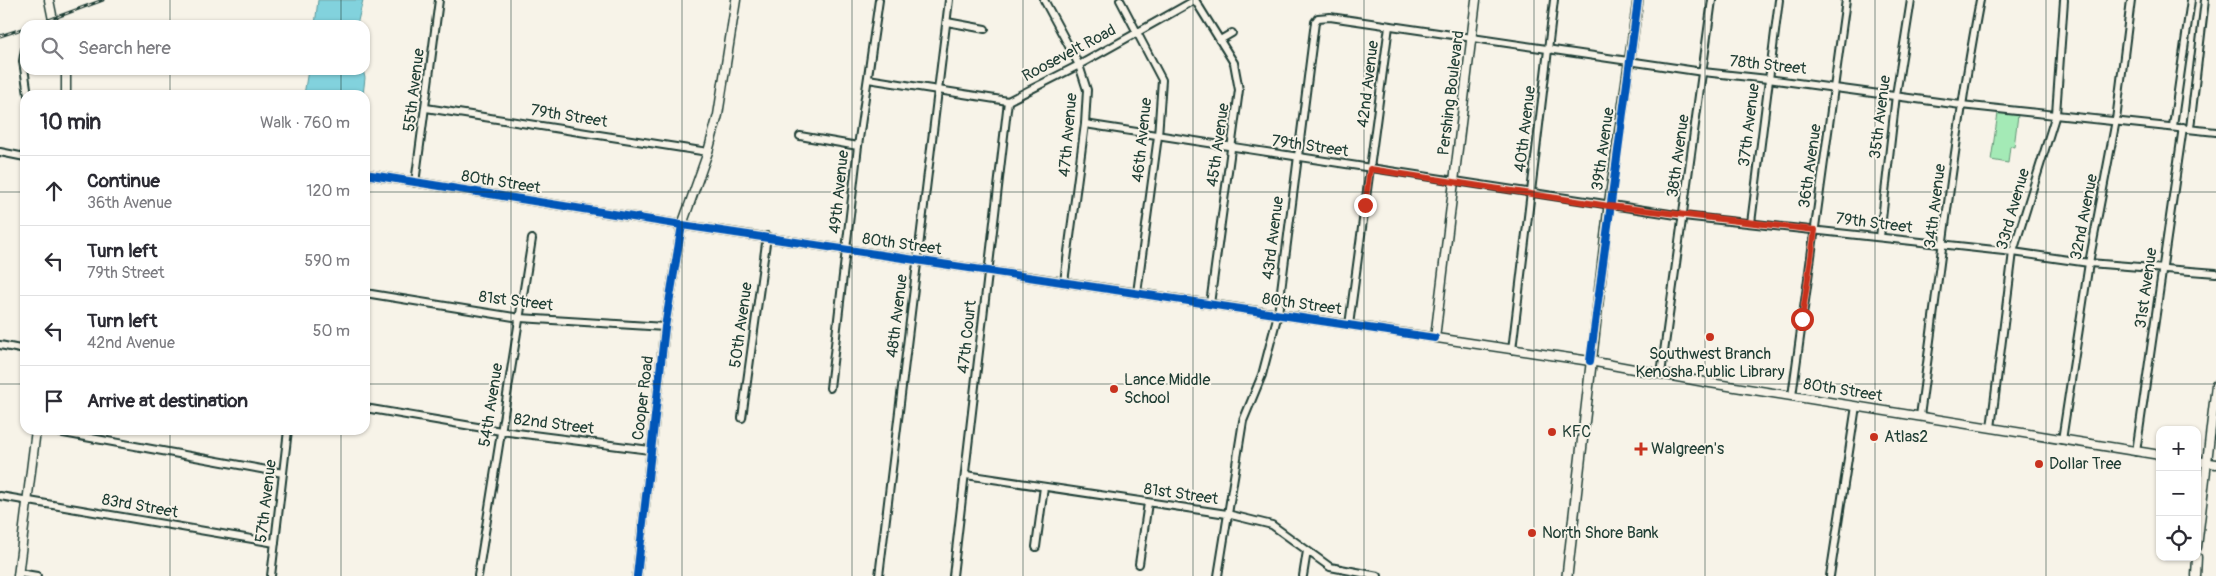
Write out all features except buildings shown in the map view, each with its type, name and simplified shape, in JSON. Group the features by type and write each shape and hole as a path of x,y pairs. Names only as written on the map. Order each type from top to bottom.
{"main road":[{"name":"39th Avenue","path":"1567,576 1609,206 1638,0"}],"street":[{"path":"49,0 53,20"},
{"name":"55th Avenue","path":"414,182 426,108 439,0"},
{"name":"Cooper Road","path":"637,576 665,327 682,225 708,152 718,115 736,0"},
{"name":"49th Avenue","path":"830,388 848,250 858,146 879,0"},
{"name":"48th Avenue","path":"879,576 949,0"},
{"name":"47th Avenue","path":"1044,0 1079,65 1087,90 1085,124 1064,282"},
{"name":"46th Avenue","path":"1120,0 1138,31 1162,80 1158,136 1136,293"},
{"name":"Roosevelt Road","path":"1008,101 1079,65 1195,0"},
{"name":"45th Avenue","path":"1195,0 1234,63 1239,90 1210,304"},
{"name":"Pershing Boulevard","path":"1434,338 1476,0"},
{"name":"40th Avenue","path":"1512,350 1554,0"},
{"name":"38th Avenue","path":"1662,374 1712,0"},
{"name":"37th Avenue","path":"1751,223 1779,0"},
{"name":"36th Avenue","path":"1792,396 1846,0"},
{"name":"35th Avenue","path":"1880,237 1896,95 1911,0"},
{"name":"34th Avenue","path":"1920,416 1944,246 1960,105 1980,0"},
{"name":"33rd Avenue","path":"1991,428 2013,252 2056,114 2064,0"},
{"name":"32nd Avenue","path":"2062,440 2089,263 2116,120 2131,0"},
{"path":"2173,126 2191,0"},
{"name":"31st Avenue","path":"2136,452 2162,270 2205,0"},
{"name":"78th Street","path":"1318,18 1330,16 1629,62 1896,95 1960,105 2216,132"},
{"name":"43rd Avenue","path":"1218,576 1243,421 1262,376 1278,314 1296,157 1315,22 1318,18"},
{"path":"947,22 985,29"},
{"name":"42nd Avenue","path":"1349,324 1389,26"},
{"path":"1220,40 1232,34"},
{"path":"25,75 27,90"},
{"path":"66,75 66,90"},
{"path":"868,79 1008,101"},
{"name":"47th Court","path":"953,576 1008,101"},
{"name":"79th Street","path":"426,108 708,152"},
{"name":"79th Street","path":"1085,124 1231,148 1683,216 1880,237 1944,246 2013,252 2089,263 2216,273"},
{"path":"800,136 858,146"},
{"path":"0,152 20,156"},
{"name":"80th Street","path":"370,175 682,225 766,236 848,250 1590,361 1792,396 2156,454"},
{"name":"50th Avenue","path":"742,418 766,236"},
{"name":"54th Avenue","path":"478,576 532,239"},
{"name":"81st Street","path":"370,294 520,318 665,327"},
{"path":"0,345 20,349"},
{"path":"2200,516 2216,385"},
{"path":"1830,576 1856,406"},
{"name":"82nd Street","path":"370,409 500,431 650,450"},
{"path":"35,435 26,501 19,574 37,576"},
{"path":"74,435 283,473"},
{"name":"57th Avenue","path":"271,576 287,435"},
{"path":"2201,461 2216,464"},
{"name":"81st Street","path":"966,475 1227,514 1272,525 1330,567 1378,576"},
{"path":"1036,547 1044,487"},
{"name":"83rd Street","path":"0,496 275,543"},
{"path":"1139,564 1148,503"},
{"path":"1303,576 1307,551"},
{"path":"2196,561 2196,576"}],"green space":[{"path":"1998,113 2018,115 2014,147 2010,146 2008,163 1991,160"}],"water":[{"path":"318,0 363,0 358,20 316,20"},
{"path":"307,75 364,75 365,78 364,90 305,90"}],"railway":[{"path":"49,20 103,0"},
{"path":"0,36 20,30"}],"cycle path":[{"path":"1590,361 1638,0"},
{"path":"370,175 682,225 1435,338"},
{"path":"637,576 665,327 682,225"}],"place":[{"name":"Southwest Branch Kenosha Public Library","path":"1710,337"},
{"name":"Lance Middle School","path":"1114,389"},
{"name":"KFC","path":"1552,432"},
{"name":"Atlas2","path":"1874,437"},
{"name":"Walgreen's","path":"1641,449"},
{"name":"Dollar Tree","path":"2039,464"},
{"name":"North Shore Bank","path":"1532,533"}],"route":[{"path":"1365,205 1370,169 1609,206 1815,230 1802,319"}]}
